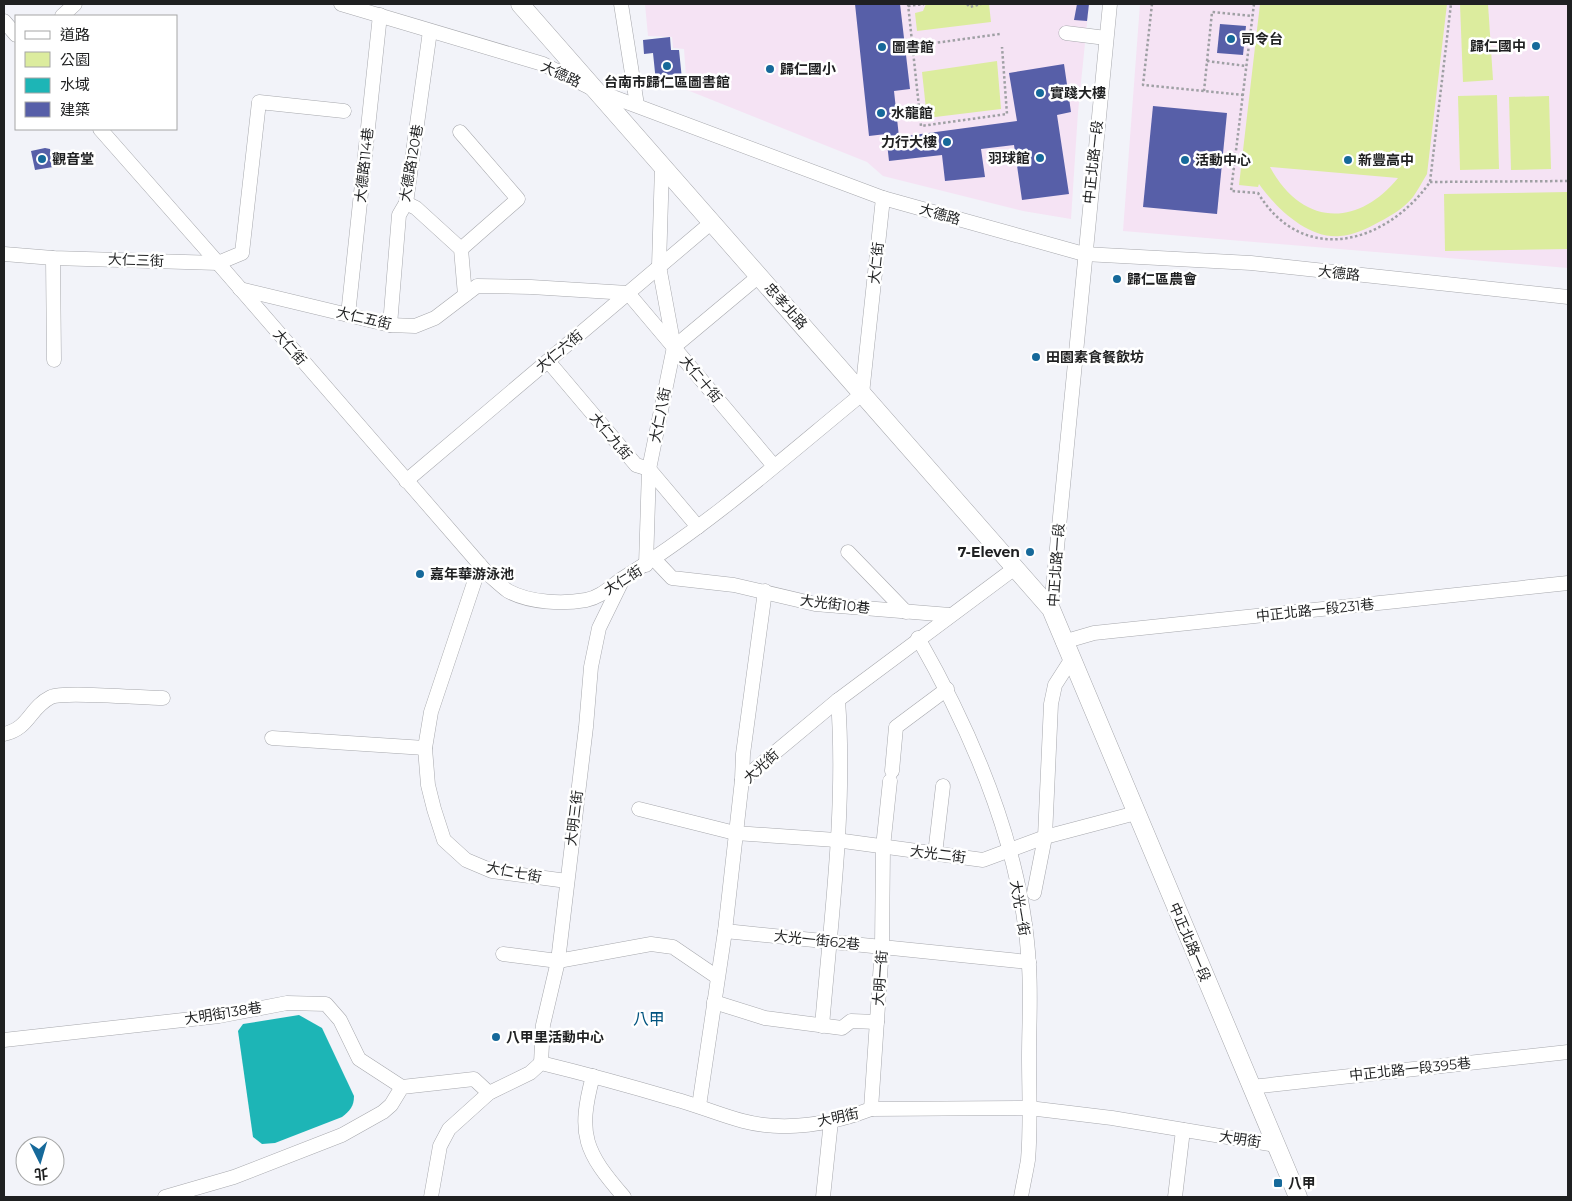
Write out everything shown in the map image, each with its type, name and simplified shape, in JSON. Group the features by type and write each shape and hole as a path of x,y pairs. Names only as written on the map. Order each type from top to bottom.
{"main road":[{"name":"忠孝北路","path":"520,4 1051,609"},
{"name":"中正北路一段","path":"1051,609 1070,660 1298,1197"}],"street":[{"path":"63,15 75,4"},
{"name":"大德路","path":"342,4 544,64 597,91 883,198 1084,254 1251,263 1568,297"},
{"path":"621,4 637,105"},
{"name":"中正北路一段","path":"1051,609 1084,254 1110,4"},
{"name":"大德路114巷","path":"348,315 380,15"},
{"path":"4,21 15,34"},
{"name":"大德路120巷","path":"390,326 398,215 406,203 430,31"},
{"path":"1066,33 1106,38"},
{"path":"218,262 242,254 259,102 344,110"},
{"name":"大仁街","path":"101,130 218,262 488,574 509,591 525,598 550,601 588,600 606,592 698,527 862,394 883,198"},
{"path":"460,132 518,199 460,248"},
{"name":"大仁八街","path":"650,562 649,469 674,347 659,266 662,166"},
{"path":"406,203 416,208 460,248 465,295"},
{"name":"大仁六街","path":"406,481 712,222"},
{"name":"大仁三街","path":"4,254 53,258 218,262"},
{"path":"53,258 54,360"},
{"path":"674,347 759,276"},
{"name":"大仁五街","path":"240,289 390,326 414,326 435,318 477,286 559,288 628,293"},
{"name":"大仁十街","path":"628,293 774,466"},
{"name":"大仁九街","path":"548,361 636,465 649,469 698,527"},
{"name":"大光街10巷","path":"848,552 906,612"},
{"name":"大光街10巷","path":"650,562 672,578 765,591 816,604 950,615"},
{"name":"大仁七街","path":"480,565 436,696 426,748 428,785 444,840 466,860 492,871 567,881"},
{"name":"大光街","path":"699,1106 725,931 742,780 838,700 918,638 1015,568"},
{"name":"大明三街","path":"541,1063 543,1025 558,961 586,727 591,667 599,628 624,578"},
{"name":"中正北路一段231巷","path":"1063,642 1094,633 1568,583"},
{"path":"742,780 743,754 765,591"},
{"name":"大光一街","path":"918,638 947,689 996,806 1010,851 1022,910 1029,962 1029,1108 1028,1160 1021,1197"},
{"path":"1034,893 1046,837 1051,704 1055,685 1070,660"},
{"name":"大明一街","path":"871,1109 882,947 883,847 896,727 947,689"},
{"path":"4,734 17,731 41,702 53,696 71,694 163,698"},
{"path":"822,1026 836,840 840,726 838,700"},
{"path":"272,738 426,748"},
{"path":"935,854 943,786"},
{"name":"大光二街","path":"639,809 735,833 836,840 983,860 1046,837 1136,813"},
{"name":"大光一街62巷","path":"725,931 1029,962"},
{"path":"503,954 558,961 651,944 673,947 717,977"},
{"path":"714,1002 765,1018 822,1026 842,1028 851,1021 877,1022"},
{"name":"大明街138巷","path":"4,1040 219,1016 287,1003 326,1004 336,1015 359,1059 402,1087"},
{"name":"中正北路一段395巷","path":"1251,1087 1568,1052"},
{"path":"431,1197 440,1146 449,1130 489,1093 530,1073 541,1063"},
{"name":"大明街","path":"541,1063 699,1106 744,1122 779,1125 830,1121 871,1109 1029,1108 1275,1145"},
{"path":"594,1076 586,1104 584,1124 587,1137 595,1160 624,1197"},
{"path":"165,1197 234,1177 342,1135 383,1112 391,1105 402,1087 474,1079 489,1093"},
{"path":"823,1197 830,1121"},
{"path":"1175,1197 1183,1130"}],"path":[{"path":"924,4 908,5 921,126 1007,114 1002,47"},
{"path":"967,4 970,6 981,4"},
{"path":"1152,4 1143,85 1243,95"},
{"path":"1254,4 1231,190 1258,193 1267,208 1282,223 1300,232 1340,240 1358,237 1401,215 1419,198 1430,182 1451,4"},
{"path":"1204,91 1212,12 1252,16"},
{"path":"912,46 1000,34"},
{"path":"1207,61 1246,66"},
{"path":"1430,182 1568,181"}],"shaded area":[{"path":"645,4 1089,4 1078,112 1071,219 1023,211 883,176 867,162 687,90 684,49 673,48 672,37 648,36"},
{"name":"新豐高中","path":"1140,4 1568,4 1568,268 1123,231"}],"green space":[{"path":"926,4 989,4 991,22 917,31 915,13 923,11"},
{"path":"1260,4 1447,4 1427,174 1406,205 1388,217 1360,231 1340,236 1328,236 1316,233 1294,220 1274,203 1259,184 1258,187 1239,185","holes":["1270,167 1398,178 1382,194 1365,206 1348,212 1331,213 1314,210 1298,201 1283,186"]},
{"path":"1460,4 1488,4 1493,80 1463,82"},
{"path":"997,61 1001,109 927,118 922,72"},
{"path":"1497,95 1499,169 1460,170 1458,96"},
{"path":"1549,96 1551,169 1511,170 1509,97"},
{"path":"1568,192 1568,249 1445,251 1444,194"}],"water":[{"path":"299,1015 322,1028 354,1096 353,1103 342,1117 275,1143 262,1144 253,1137 238,1031 243,1024"}],"building":[{"path":"855,4 900,4 910,89 894,91 899,137 1017,121 1009,73 1064,64 1071,112 1057,115 1069,194 1022,200 1014,145 981,149 985,177 945,181 942,155 889,161 886,134 869,136"},
{"path":"1077,4 1089,4 1087,21 1074,20"},
{"name":"司令台","path":"1220,24 1246,26 1243,55 1217,53"},
{"name":"台南市歸仁區圖書館","path":"670,37 671,50 679,50 682,79 656,82 653,53 644,54 643,40"},
{"name":"活動中心","path":"1153,106 1227,113 1217,214 1143,207"},
{"name":"觀音堂","path":"45,148 50,149 53,167 35,170 31,151"}],"place":[{"name":"司令台","path":"1231,39"},
{"name":"歸仁國中","path":"1536,46"},
{"name":"圖書館","path":"882,47"},
{"name":"台南市歸仁區圖書館","path":"667,66"},
{"name":"歸仁國小","path":"770,69"},
{"name":"實踐大樓","path":"1040,93"},
{"name":"水龍館","path":"881,113"},
{"name":"力行大樓","path":"947,142"},
{"name":"羽球館","path":"1040,158"},
{"name":"觀音堂","path":"42,159"},
{"name":"活動中心","path":"1185,160"},
{"name":"新豐高中","path":"1348,160"},
{"name":"歸仁區農會","path":"1117,279"},
{"name":"田園素食餐飲坊","path":"1036,357"},
{"name":"7-Eleven","path":"1030,552"},
{"name":"嘉年華游泳池","path":"420,574"},
{"name":"八甲里活動中心","path":"496,1037"},
{"name":"八甲","path":"1278,1183"}],"district":[{"name":"八甲","path":"649,1019"}]}
